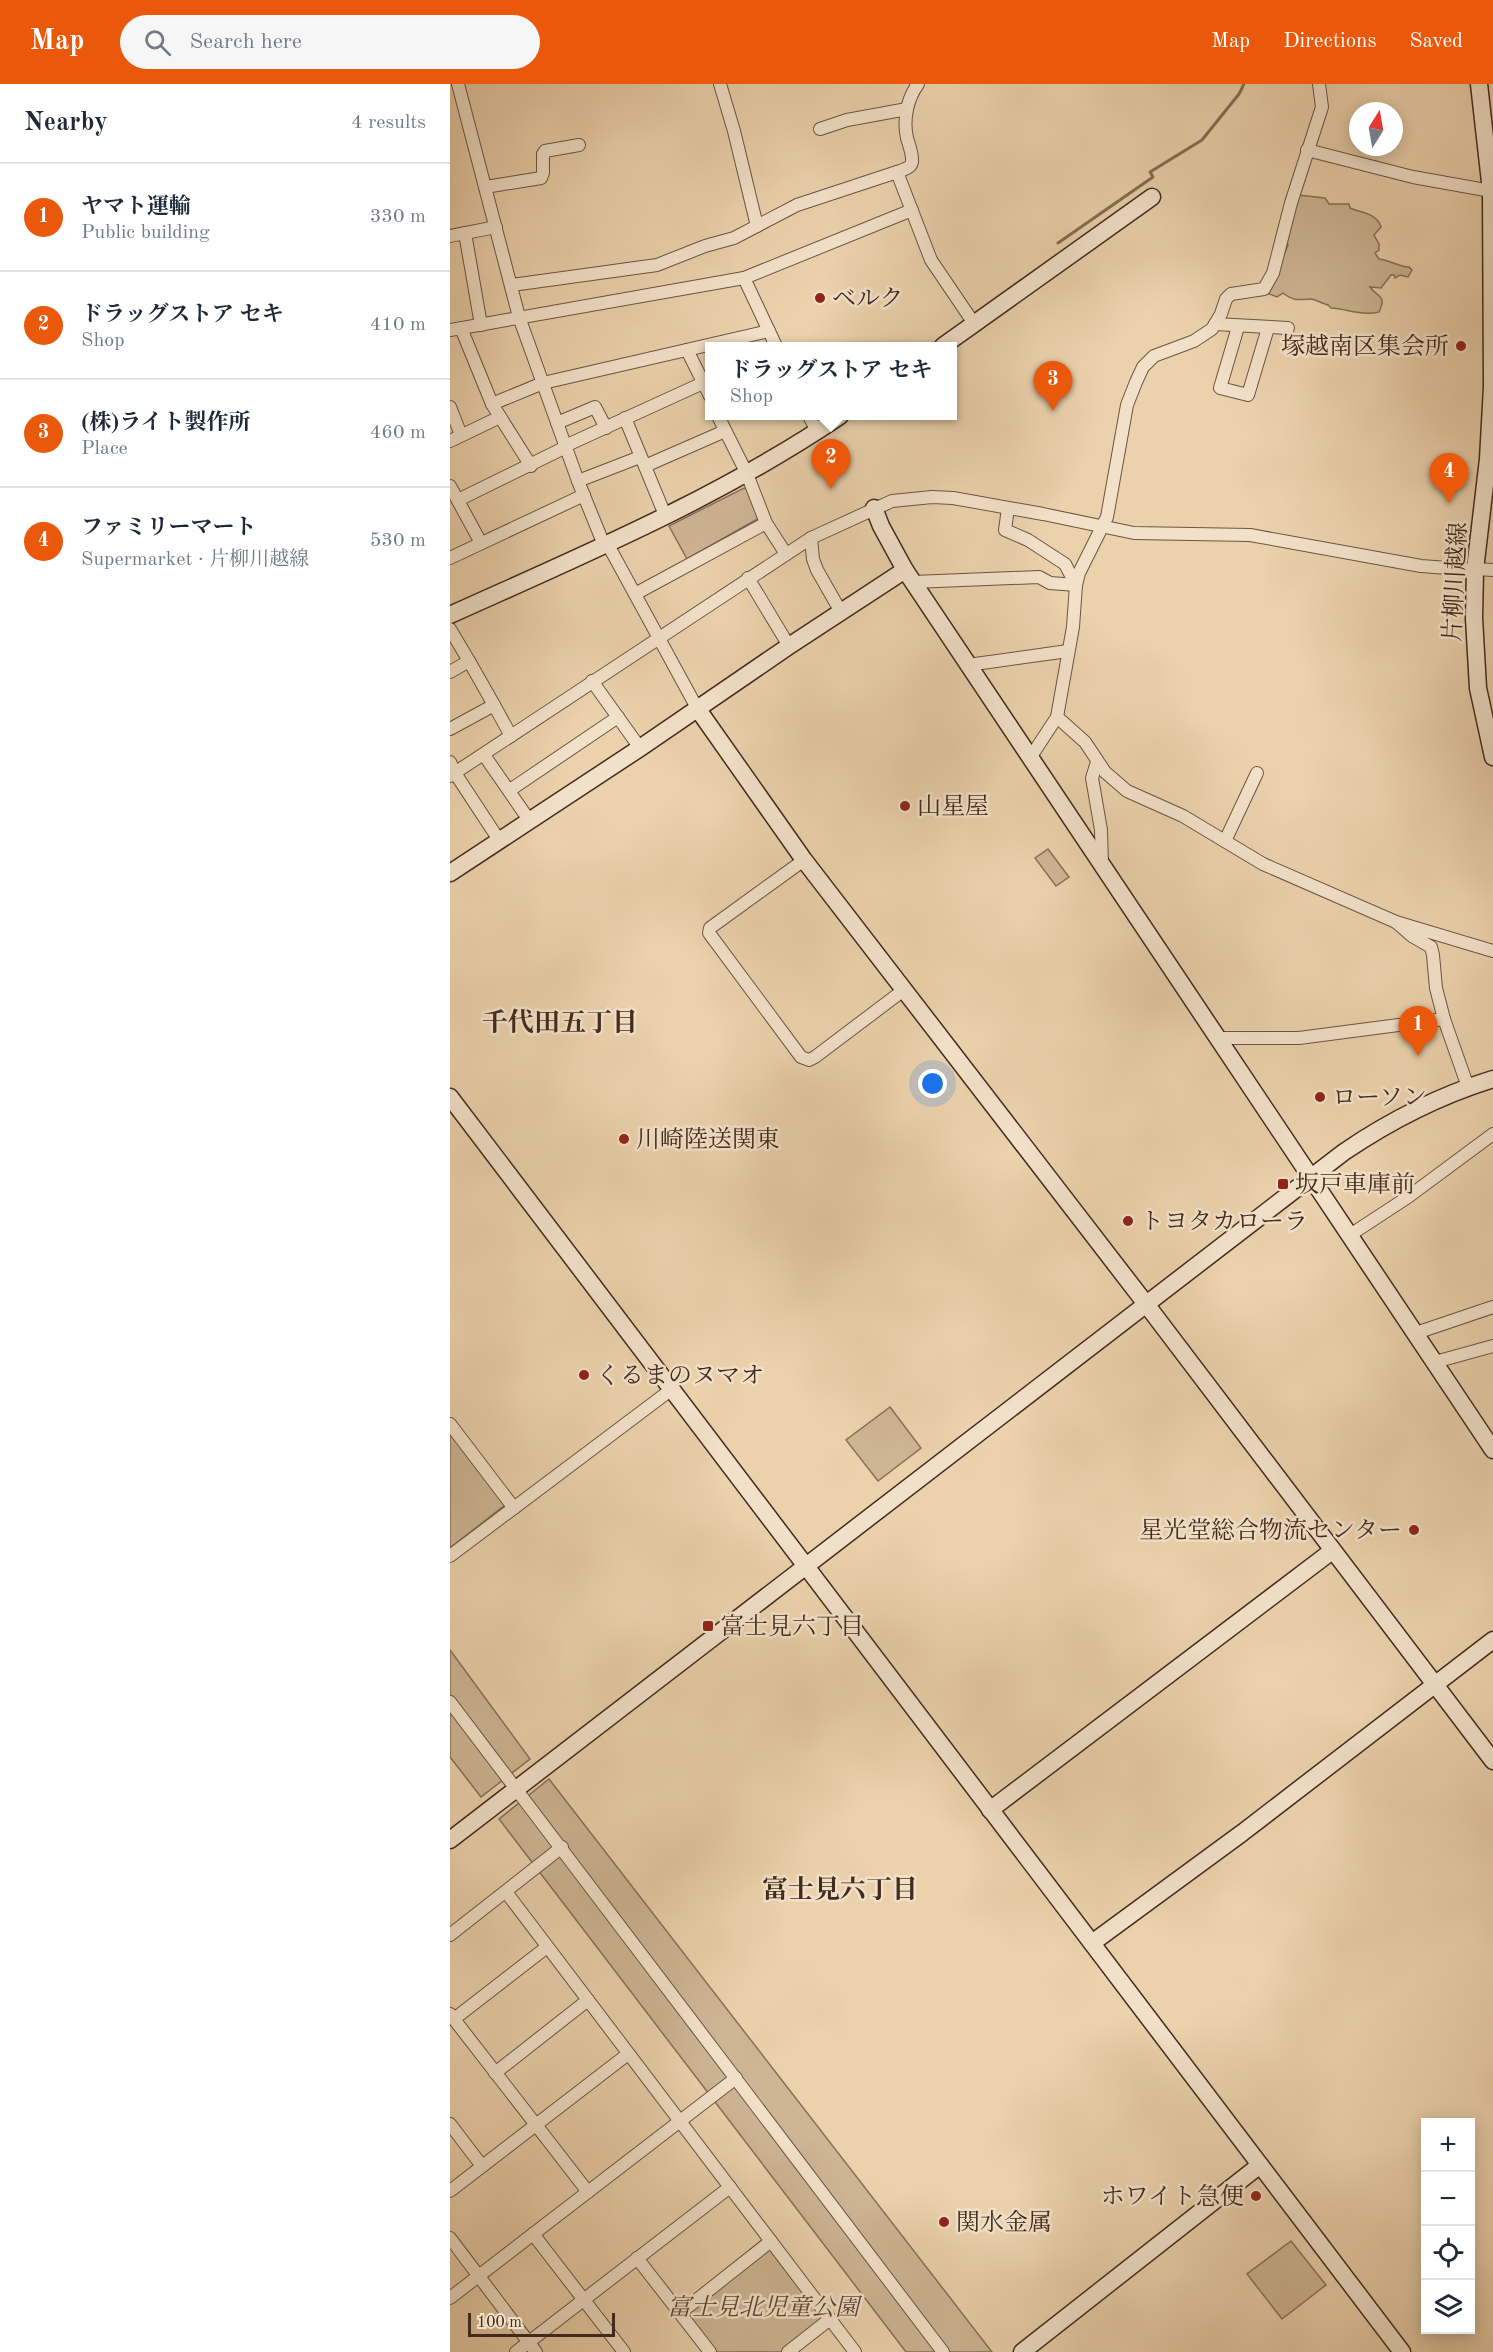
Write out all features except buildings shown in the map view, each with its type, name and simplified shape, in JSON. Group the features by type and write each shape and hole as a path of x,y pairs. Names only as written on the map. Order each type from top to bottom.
{"street":[{"path":"458,84 519,317 578,481 605,544 697,708 804,860 1146,1304 1493,1761"},
{"path":"720,84 757,226"},
{"path":"512,285 657,265 705,246 734,238 796,205 909,167 912,161 906,131 907,110 912,92 918,84"},
{"path":"1029,758 1057,717 1073,627 1076,585 1079,573 1107,517 1127,405 1143,367 1154,356 1204,335 1215,324 1226,299 1231,294 1260,291 1268,284 1322,107 1319,84"},
{"name":"片柳川越線","path":"1479,84 1491,191 1492,350 1488,459 1476,569 1475,654 1478,688 1493,757"},
{"path":"820,129 847,120 907,110"},
{"path":"485,187 541,178 545,151 579,145"},
{"path":"1307,150 1413,177 1491,191"},
{"path":"897,172 931,260 975,324"},
{"path":"948,342 1152,197"},
{"path":"531,466 492,404 456,329 744,278 912,210"},
{"path":"450,236 496,227"},
{"path":"465,233 481,325"},
{"path":"744,278 774,342"},
{"path":"1215,324 1288,328"},
{"path":"1238,327 1220,388 1248,395 1268,328"},
{"path":"722,342 769,331"},
{"path":"492,404 543,383 705,346"},
{"path":"458,500 625,418 704,383 687,350"},
{"path":"450,407 456,438 500,417"},
{"path":"557,423 595,407 606,428"},
{"path":"625,418 665,514"},
{"path":"720,420 747,474 766,523 786,554"},
{"path":"811,420 817,431"},
{"path":"450,615 605,544 747,474 834,420"},
{"path":"578,481 643,462 725,430"},
{"path":"450,486 481,543"},
{"path":"450,558 584,495"},
{"path":"500,840 452,771 484,755 592,681 811,538 874,508 903,498 953,498 1134,533 1250,536 1421,566 1493,570"},
{"path":"874,508 881,526 909,576 1435,1362 1487,1430 1493,1450"},
{"path":"1008,508 1005,530 1028,540 1065,564 1076,585"},
{"path":"635,594 766,523"},
{"path":"811,538 817,570 841,612"},
{"path":"450,873 841,612 909,576 1039,577 1050,583 1076,585"},
{"path":"748,578 789,646"},
{"path":"450,629 511,736"},
{"path":"968,665 1068,651"},
{"path":"450,672 469,661"},
{"path":"592,681 640,748"},
{"path":"450,729 494,705"},
{"path":"510,790 618,717"},
{"path":"1057,717 1085,742 1105,772 1127,791 1183,816 1263,864 1396,922 1493,951"},
{"path":"484,755 529,820"},
{"path":"1097,762 1092,778 1101,830 1102,867"},
{"path":"1225,841 1257,773"},
{"path":"804,860 710,928 709,933 801,1057 804,1060 812,1059 905,989"},
{"path":"1396,922 1412,936 1431,947 1436,988 1444,1019 1468,1087"},
{"path":"1219,1038 1299,1038 1444,1019"},
{"path":"450,1840 1311,1177 1377,1129 1424,1104 1493,1079"},
{"path":"450,1097 1402,2352"},
{"path":"1350,1235 1408,1197 1493,1134"},
{"path":"1416,1333 1493,1307"},
{"path":"1435,1362 1493,1346"},
{"path":"450,1556 672,1389"},
{"path":"450,1424 514,1508"},
{"path":"990,1810 1332,1551"},
{"path":"1092,1943 1242,1833 1493,1640"},
{"path":"450,1702 518,1788 943,2352"},
{"path":"450,1935 562,1847"},
{"path":"506,1892 855,2352"},
{"path":"547,1947 452,2016 588,2192"},
{"path":"495,2073 588,2000"},
{"path":"450,2191 628,2054"},
{"path":"450,2298 736,2078"},
{"path":"450,2124 482,2166"},
{"path":"1022,2352 1260,2165"},
{"path":"516,2352 533,2347 584,2300 730,2187"},
{"path":"533,2234 624,2352"},
{"path":"450,2238 533,2347"},
{"path":"680,2313 771,2241"},
{"path":"637,2258 710,2352"},
{"path":"788,2352 830,2319"}],"green space":[{"path":"1298,195 1325,198 1329,204 1349,204 1350,208 1368,214 1379,222 1381,227 1374,235 1379,244 1379,250 1375,253 1379,259 1409,267 1412,270 1408,277 1400,275 1395,278 1391,275 1381,288 1370,287 1382,300 1379,312 1361,313 1331,308 1312,299 1296,299 1283,293 1277,297 1267,293 1288,245 1285,235"},
{"path":"744,488 747,489 761,517 687,559 669,526"},
{"path":"1048,849 1069,877 1056,886 1035,858"},
{"path":"890,1407 921,1448 878,1481 846,1440"},
{"path":"450,1433 505,1505 450,1548"},
{"path":"450,1650 530,1759 481,1797 450,1757"},
{"path":"549,1779 992,2352 906,2352 499,1819"},
{"name":"富士見北児童公園","path":"771,2241 830,2319 788,2352 710,2352 680,2313"},
{"path":"1291,2241 1326,2285 1282,2319 1247,2274"}],"waterway":[{"path":"1058,243 1153,177 1150,172 1202,140 1239,94 1244,84"}],"place":[{"name":"ベルク","path":"820,298"},
{"name":"塚越南区集会所","path":"1461,346"},
{"name":"(株)ライト製作所","path":"1053,411"},
{"name":"ドラッグストア セキ","path":"831,489"},
{"name":"ファミリーマート","path":"1449,503"},
{"name":"山星屋","path":"905,806"},
{"name":"ヤマト運輸","path":"1418,1056"},
{"name":"ローソン","path":"1320,1097"},
{"name":"川崎陸送関東","path":"624,1139"},
{"name":"坂戸車庫前","path":"1283,1184"},
{"name":"トヨタカローラ","path":"1128,1221"},
{"name":"くるまのヌマオ","path":"584,1375"},
{"name":"星光堂総合物流センター","path":"1414,1530"},
{"name":"富士見六丁目","path":"708,1626"},
{"name":"ホワイト急便","path":"1256,2196"},
{"name":"関水金属","path":"944,2222"}],"district":[{"name":"千代田五丁目","path":"560,1022"},
{"name":"富士見六丁目","path":"840,1889"}]}
